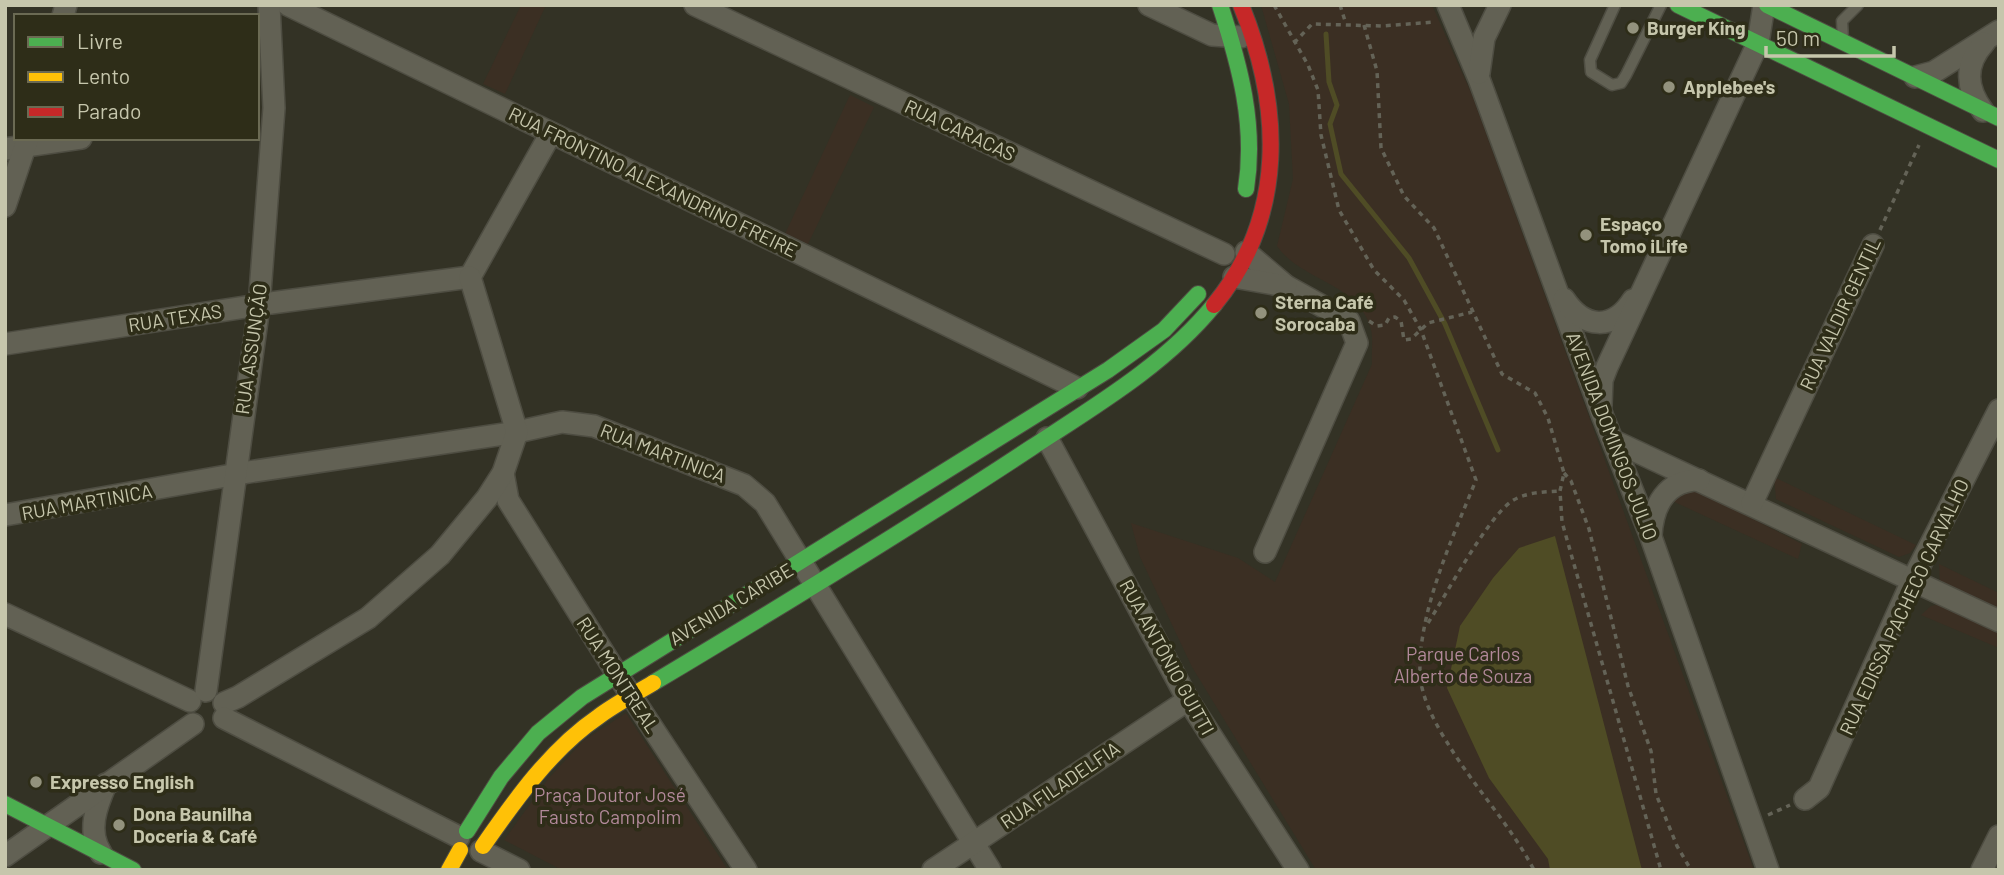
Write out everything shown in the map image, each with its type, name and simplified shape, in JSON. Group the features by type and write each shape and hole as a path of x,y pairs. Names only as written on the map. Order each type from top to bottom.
{"street":[{"name":"RUA ASSUNÇÃO","path":"193,724 187,713 211,703 234,475 259,306 269,5"},
{"name":"RUA FRONTINO ALEXANDRINO FREIRE","path":"288,5 1077,388"},
{"name":"RUA CARACAS","path":"695,5 1230,258 1349,321"},
{"path":"1149,5 1212,35 1231,39 1255,35"},
{"path":"1220,5 1231,39 1248,113 1253,159 1242,207"},
{"name":"AVENIDA CARIBE","path":"479,854 512,802 557,750 597,717 1046,439 1178,346 1230,258 1258,228 1273,161 1272,109 1255,35 1241,5"},
{"path":"1479,79 1481,48 1500,5"},
{"path":"1678,5 1999,160"},
{"path":"1603,417 1602,380 1758,43 1766,5 1991,115"},
{"name":"AVENIDA DOMINGOS JULIO","path":"1451,13 1479,79 1603,417 1651,537 1768,870"},
{"path":"1915,77 1934,72 1993,35"},
{"path":"1968,84 1968,74 1977,51 1993,35"},
{"path":"1951,61 1991,115"},
{"path":"211,703 238,697 368,618 440,555 487,498 503,473 517,432 470,277 551,133"},
{"path":"5,206 20,145 64,140"},
{"name":"RUA VALDIR GENTIL","path":"1752,503 1873,245"},
{"path":"1553,283 1581,318 1607,322 1617,319 1628,307 1653,270"},
{"name":"RUA TEXAS","path":"5,344 470,277"},
{"name":"AVENIDA CARIBE","path":"449,870 462,839 501,777 538,733 582,697 1033,418 1164,330 1205,284"},
{"path":"1265,552 1357,343 1349,321"},
{"name":"RUA FRONTINO ALEXANDRINO FREIRE","path":"1018,359 1040,376 1058,401"},
{"path":"1058,401 1069,411 1068,423"},
{"name":"RUA EDISSA PACHECO CARVALHO","path":"1805,799 1819,788 1913,579 1999,410"},
{"path":"1033,418 1030,425 1033,433 1046,439"},
{"name":"RUA MARTINICA","path":"5,515 234,475 517,432 562,422 594,426 744,485 765,503 990,870"},
{"name":"RUA ANTÔNIO GUITTI","path":"1046,439 1188,700 1298,870"},
{"path":"1614,441 1752,503 1999,621"},
{"name":"RUA MONTREAL","path":"503,473 508,500 631,696 746,870"},
{"path":"1651,537 1652,520 1661,498 1678,484 1699,481"},
{"path":"5,614 211,703 462,839 466,855 479,854 519,870"},
{"name":"RUA FILADELFIA","path":"933,870 1188,700"},
{"path":"5,856 193,724 211,729 211,703"},
{"path":"101,853 94,842 94,821 106,784"},
{"path":"5,804 133,870"},
{"path":"462,839 478,832 479,854"},
{"path":"1982,870 1999,836"}],"lane":[{"path":"1615,5 1590,60 1591,72 1612,85 1621,83 1626,75 1661,5"},
{"path":"1844,41 1842,21 1858,5"}],"path":[{"path":"1273,5 1318,90 1321,135 1339,210 1374,270 1404,300 1421,330 1476,480 1438,581 1425,628 1420,675 1430,710 1449,746 1522,847 1534,870"},
{"path":"1340,5 1346,24"},
{"path":"1294,43 1312,24 1364,25 1451,13"},
{"path":"1364,25 1377,71 1381,148 1404,196 1434,228 1502,374 1535,393 1548,418 1564,473 1571,481 1589,529 1628,686 1651,751 1656,793 1677,846 1692,870"},
{"name":"RUA VALDIR GENTIL","path":"1873,245 1929,125"},
{"path":"1349,321 1367,317 1377,326 1385,325 1389,318 1395,317 1401,321 1404,340 1411,339 1429,323 1472,312"},
{"path":"1564,473 1560,491 1562,522 1661,870"},
{"path":"1425,628 1497,518 1511,502 1534,493 1560,491"},
{"path":"1752,822 1805,799"}],"green space":[{"path":"521,5 546,5 505,94 483,84"},
{"name":"Parque Carlos Alberto de Souza","path":"1261,5 1432,5 1472,95 1754,870 1316,870 1192,667 1140,557 1131,523 1238,558 1275,582 1372,364 1371,330 1363,312 1353,300 1299,267 1277,246 1293,179 1289,104"},
{"path":"850,95 874,107 808,244 785,234"},
{"path":"1774,477 1916,545 1910,553 1899,557 1776,499"},
{"path":"1690,487 1802,544 1798,559 1668,499"},
{"path":"1939,564 1999,593 1999,614 1940,586"},
{"path":"1946,603 1999,626 1999,648 1921,615 1931,606"},
{"name":"Praça Doutor José Fausto Campolim","path":"626,713 728,870 562,870 504,840 548,779 583,741"}],"shaded area":[{"path":"1555,536 1642,870 1550,870 1548,859 1489,778 1447,688 1460,626 1493,578 1519,548"}],"waterway":[{"path":"1326,34 1329,82 1337,105 1330,124 1341,174 1409,258 1445,324 1498,450"}],"traffic: fast":[{"path":"1220,5 1244,96 1249,142 1246,189"},
{"path":"1678,5 1999,160"},
{"path":"1767,5 1999,118"},
{"path":"467,831 501,777 538,733 582,697 1108,370 1164,330 1198,294"},
{"path":"653,683 796,597 1104,400 1174,347 1214,305"},
{"path":"5,804 133,870"}],"traffic: slow":[{"path":"483,846 521,793 565,744 605,712 653,683"},
{"path":"449,870 460,850"}],"traffic: jam":[{"path":"1214,305 1238,271 1255,235 1265,198 1270,160 1270,121 1264,82 1255,43 1241,5"}],"place":[{"name":"Burger King","path":"1633,28"},
{"name":"Applebee's","path":"1669,87"},
{"name":"Espaço Tomo iLife","path":"1586,235"},
{"name":"Sterna Café Sorocaba","path":"1261,313"},
{"name":"Expresso English","path":"36,782"},
{"name":"Dona Baunilha Doceria & Café","path":"119,825"}]}
